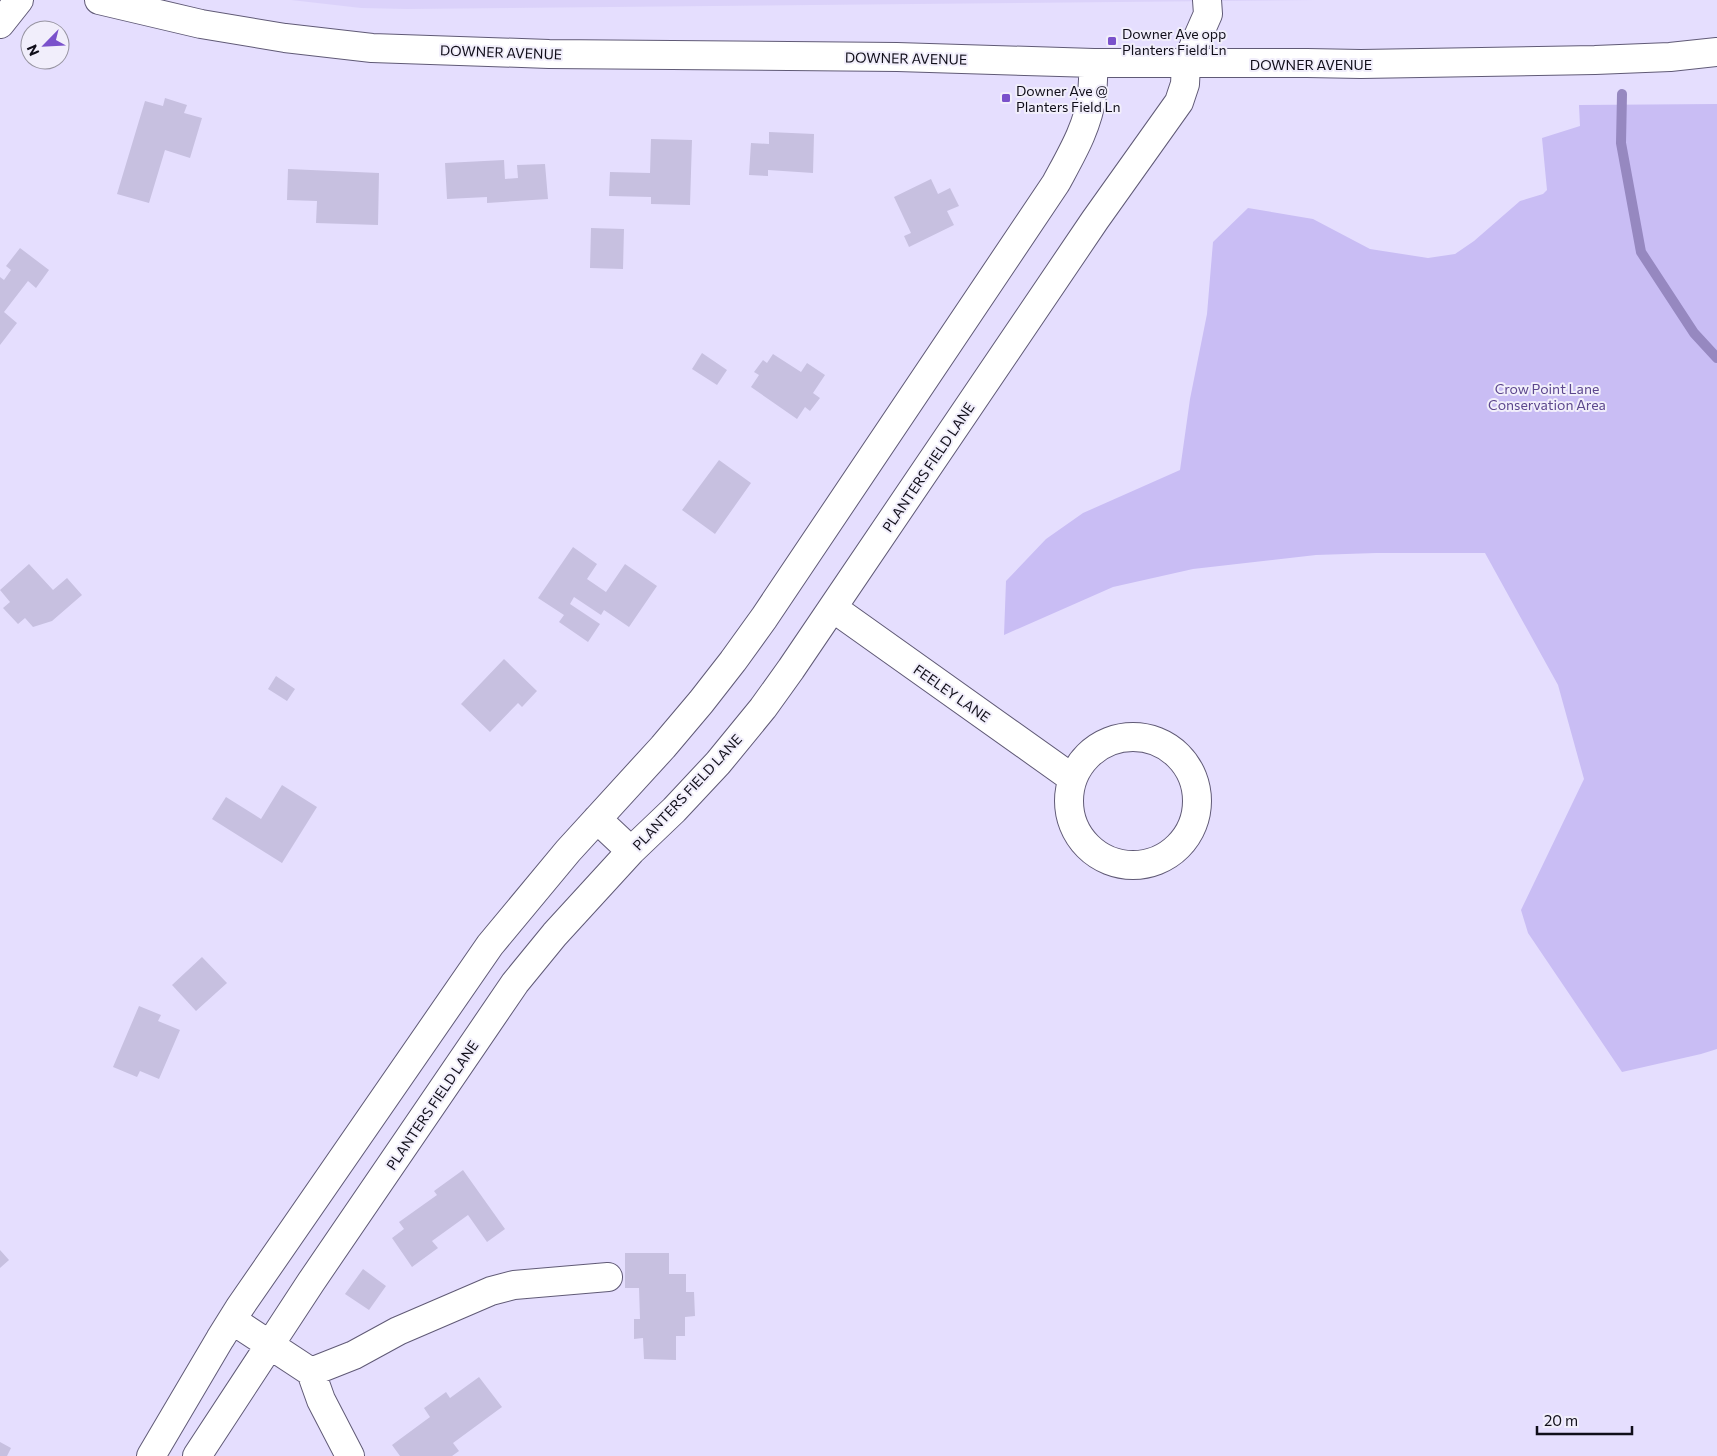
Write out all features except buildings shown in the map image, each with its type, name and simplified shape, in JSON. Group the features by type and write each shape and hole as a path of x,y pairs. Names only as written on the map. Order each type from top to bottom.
{"street":[{"path":"0,24 19,0"},
{"name":"DOWNER AVENUE","path":"98,0 201,24 285,38 372,48 548,54 898,57 1094,63 1403,64 1595,60 1670,57 1717,52"},
{"name":"PLANTERS FIELD LANE","path":"197,1456 269,1345 515,983 555,934 631,851 674,810 718,763 763,708 833,608 1095,220 1179,102 1186,84 1186,64 1208,14 1208,0"},
{"path":"151,1456 232,1320 490,945 568,851 663,747 701,702 764,618 1056,183 1084,128 1092,96 1094,63"},
{"name":"FEELEY LANE","path":"833,608 1072,778"},
{"path":"1144,736 1164,744 1182,758 1193,778 1198,799 1194,822 1184,841 1169,854 1152,863 1133,866 1115,863 1097,855 1083,842 1072,822 1068,800 1072,778 1083,759 1100,744 1121,737 1144,736"},
{"path":"597,820 631,851"},
{"path":"311,1372 354,1355 398,1331 491,1291 514,1285 608,1277"},
{"path":"232,1320 311,1372 321,1400 350,1456"}],"shaded area":[{"path":"291,0 1316,0 407,9 361,8"}],"green space":[{"name":"Crow Point Lane Conservation Area","path":"1717,104 1717,1049 1622,1072 1528,933 1521,910 1584,779 1558,685 1485,553 1316,555 1193,569 1113,587 1004,635 1006,581 1046,539 1083,513 1180,470 1190,399 1207,314 1213,242 1248,208 1313,219 1370,249 1428,258 1455,254 1474,241 1520,201 1543,194 1547,190 1542,138 1580,126 1579,105"}],"waterway":[{"path":"1622,94 1621,143 1641,252 1694,333 1717,358"}],"place":[{"name":"Downer Ave opp Planters Field Ln","path":"1112,41"},
{"name":"Downer Ave @ Planters Field Ln","path":"1006,98"}]}
